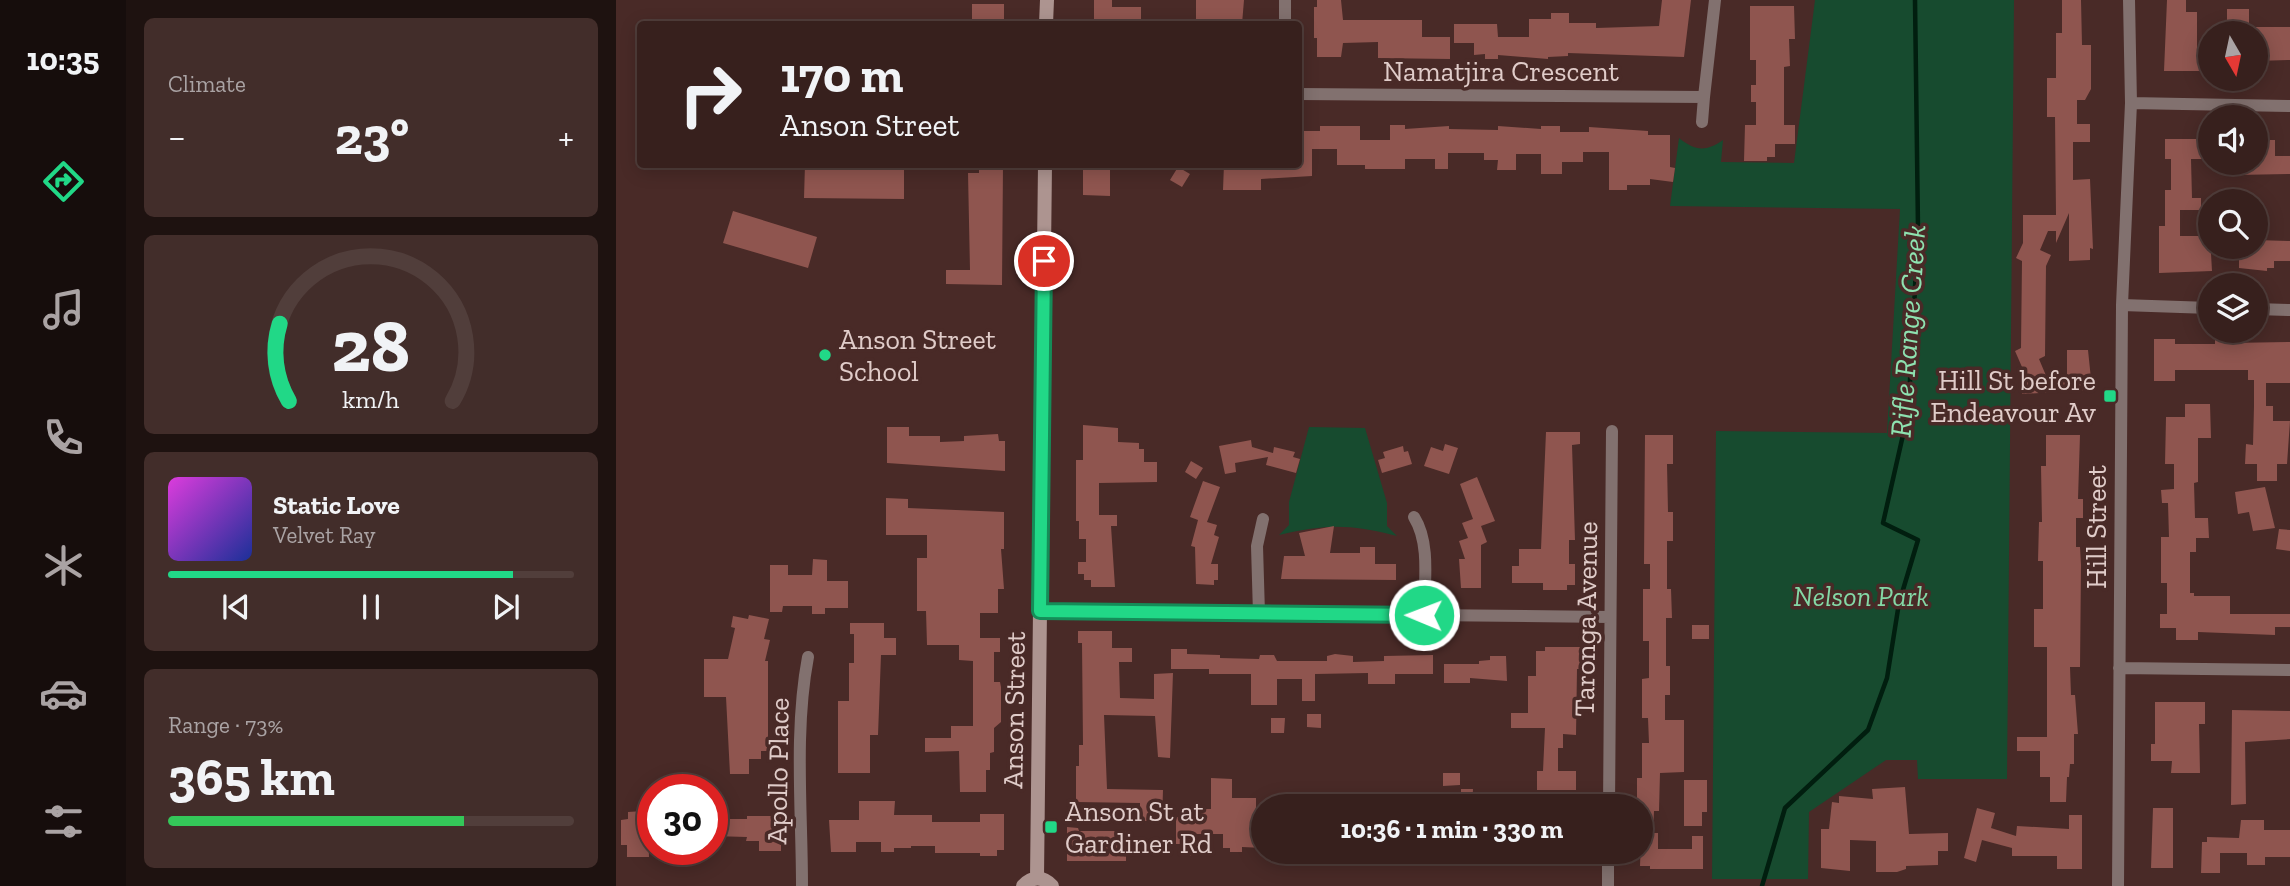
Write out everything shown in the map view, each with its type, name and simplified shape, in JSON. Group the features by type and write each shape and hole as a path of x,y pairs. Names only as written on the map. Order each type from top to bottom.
{"street":[{"path":"1046,0 1046,21"},
{"path":"1285,0 1285,21"},
{"path":"1702,122 1715,0"},
{"name":"Hill Street","path":"2118,886 2122,306 2131,103 2129,0"},
{"name":"Namatjira Crescent","path":"1302,94 1704,97"},
{"path":"2131,103 2290,106"},
{"name":"Anson Street","path":"1037,878 1045,168"},
{"path":"2122,306 2198,308"},
{"path":"2268,309 2290,310"},
{"name":"Taronga Avenue","path":"1609,794 1612,431"},
{"path":"1414,517 1424,550 1424,615"},
{"path":"1259,614 1257,546 1263,519"},
{"path":"1040,611 1610,617"},
{"name":"Apollo Place","path":"802,886 803,680 808,657"},
{"path":"2119,668 2290,670"},
{"path":"1608,864 1608,886"},
{"path":"1024,886 1037,878 1044,879 1052,886"}],"green space":[{"name":"Nelson Park","path":"1815,0 2014,0 2007,779 1918,779 1917,760 1886,760 1809,812 1808,879 1712,879 1716,431 1887,433 1900,209 1670,206 1679,138 1695,148 1711,147 1723,140 1721,162 1794,163"},
{"path":"1309,427 1365,428 1387,503 1387,526 1397,536 1338,527 1279,535 1289,525 1289,502"}],"building":[{"path":"1094,0 1112,0 1112,7 1141,7 1141,21 1094,21"},
{"path":"1196,0 1244,0 1242,21 1196,21"},
{"path":"1317,0 1341,0 1343,20 1422,20 1422,37 1450,37 1450,59 1378,58 1378,42 1343,43 1341,57 1317,57 1314,7 1317,7"},
{"path":"1662,0 1691,0 1684,57 1568,53 1568,56 1548,59 1498,55 1498,59 1485,59 1485,54 1474,55 1474,43 1454,43 1454,24 1497,24 1498,37 1529,37 1529,19 1551,19 1551,13 1569,13 1569,23 1596,23 1596,28 1659,26"},
{"path":"2062,0 2081,0 2082,45 2091,45 2091,89 2085,100 2077,100 2077,124 2090,124 2090,142 2073,142 2073,180 2090,179 2093,249 2090,248 2090,260 2069,261 2069,213 2056,243 2056,231 2048,231 2040,250 2051,255 2046,266 2045,356 2039,359 2047,378 2067,378 2067,350 2088,350 2091,379 2088,379 2087,390 2022,394 2022,367 2015,351 2021,348 2022,261 2016,258 2023,243 2023,215 2056,215 2055,117 2047,117 2047,78 2056,78 2056,33 2062,33"},
{"path":"2167,0 2186,0 2186,12 2197,12 2198,71 2164,71"},
{"path":"972,4 1004,4 1004,20 972,21"},
{"path":"1750,6 1794,6 1795,39 1789,39 1790,66 1784,67 1784,125 1795,125 1795,144 1775,144 1775,157 1767,157 1767,161 1744,161 1745,125 1756,125 1756,102 1751,102 1751,85 1756,85 1756,60 1750,60"},
{"path":"2227,9 2249,9 2249,21 2227,21"},
{"path":"2268,27 2290,27 2290,60 2268,61"},
{"path":"1390,125 1405,125 1405,129 1449,126 1449,129 1498,130 1498,126 1541,129 1541,126 1560,126 1560,132 1589,132 1589,127 1648,131 1648,135 1670,135 1670,167 1675,168 1673,182 1650,179 1650,185 1627,185 1627,190 1609,190 1609,152 1583,152 1583,162 1562,162 1562,174 1541,174 1541,154 1516,154 1516,170 1497,170 1498,160 1484,160 1484,153 1448,153 1448,169 1435,169 1435,159 1405,159 1405,169 1365,169 1365,165 1337,165 1337,149 1312,149 1312,176 1261,179 1261,190 1223,190 1224,168 1302,168 1302,131 1320,131 1320,126 1360,126 1360,140 1390,140"},
{"path":"2165,139 2198,139 2198,159 2191,159 2192,198 2198,198 2198,210 2180,210 2180,236 2198,236 2198,259 2211,259 2212,271 2159,273 2159,226 2165,226 2165,190 2171,190 2171,159 2165,159"},
{"path":"2268,140 2275,140 2275,156 2290,156 2290,174 2268,174"},
{"path":"805,168 904,168 904,199 804,198"},
{"path":"979,168 1003,168 1002,285 946,284 946,270 970,270 968,173 979,173"},
{"path":"1083,168 1110,168 1110,196 1083,195"},
{"path":"1177,168 1190,174 1182,187 1170,180"},
{"path":"733,211 817,237 808,268 723,243"},
{"path":"2268,240 2290,241 2290,261 2274,261 2274,268 2267,268 2267,271 2239,268 2239,259 2268,259"},
{"path":"2154,339 2175,339 2175,344 2290,342 2290,383 2266,383 2266,406 2273,406 2273,421 2290,421 2287,464 2277,464 2277,481 2257,481 2257,464 2245,464 2246,444 2253,445 2254,380 2248,380 2248,370 2175,370 2175,381 2154,381"},
{"path":"2185,404 2210,404 2211,438 2198,438 2198,482 2194,483 2195,518 2208,518 2209,538 2196,538 2196,552 2190,552 2190,593 2194,593 2194,596 2230,596 2230,614 2290,614 2290,627 2275,627 2275,635 2198,632 2198,640 2176,640 2176,628 2160,628 2160,614 2167,614 2167,583 2161,583 2161,537 2169,537 2168,503 2162,503 2161,490 2174,489 2174,464 2165,464 2166,417 2185,417"},
{"path":"1083,425 1118,428 1118,442 1139,443 1139,449 1144,449 1144,462 1157,462 1157,482 1099,483 1099,515 1117,515 1117,526 1111,526 1115,587 1091,587 1091,580 1084,580 1084,574 1078,574 1078,562 1086,562 1086,539 1079,539 1079,521 1076,521 1076,460 1083,460"},
{"path":"887,427 909,427 909,436 940,436 940,442 964,441 964,436 998,434 999,441 1005,441 1005,471 887,463"},
{"path":"1546,432 1580,432 1580,444 1572,445 1575,540 1569,540 1569,564 1575,564 1575,585 1567,585 1567,590 1543,590 1543,583 1512,583 1512,566 1519,566 1519,549 1541,549"},
{"path":"1645,435 1673,435 1673,464 1667,464 1668,512 1673,512 1673,541 1667,541 1667,589 1671,589 1672,618 1666,618 1666,666 1670,666 1670,695 1665,695 1665,720 1684,720 1684,772 1660,773 1659,811 1654,811 1653,833 1653,794 1637,794 1637,778 1642,778 1642,743 1649,743 1648,718 1642,718 1642,679 1649,678 1649,641 1643,641 1643,589 1650,589 1650,564 1644,564"},
{"path":"2046,435 2080,435 2078,499 2083,499 2083,518 2076,518 2076,547 2080,547 2081,565 2080,667 2070,667 2071,695 2075,695 2078,734 2074,734 2074,764 2070,764 2067,777 2066,802 2050,802 2050,777 2040,777 2040,751 2017,751 2017,737 2047,737 2047,647 2034,647 2034,609 2043,609 2043,561 2038,561 2039,522 2042,522 2041,466 2046,466"},
{"path":"1251,440 1252,447 1273,453 1274,447 1295,452 1293,457 1300,459 1296,473 1266,465 1268,457 1235,463 1236,472 1225,474 1219,446"},
{"path":"1445,444 1458,448 1449,474 1424,466 1431,447 1443,451"},
{"path":"1403,446 1404,452 1408,451 1412,464 1382,473 1378,460 1385,458 1383,452"},
{"path":"1191,461 1203,468 1196,479 1185,472"},
{"path":"1477,477 1495,521 1481,526 1487,542 1481,545 1481,588 1461,588 1459,559 1465,559 1459,541 1468,538 1462,523 1473,519 1460,484"},
{"path":"1203,481 1220,487 1207,522 1217,525 1214,535 1219,537 1211,564 1218,564 1218,580 1214,580 1214,585 1196,584 1195,547 1191,546 1198,520 1190,517"},
{"path":"2265,487 2275,528 2253,531 2249,512 2238,514 2235,492"},
{"path":"886,498 908,499 908,508 1004,512 1004,549 1001,549 1004,589 998,589 998,613 980,613 980,638 1000,638 1000,652 994,652 994,682 1000,682 1001,687 1001,722 994,728 994,752 990,753 990,770 986,770 986,792 960,792 959,751 925,752 925,738 951,738 951,726 973,726 973,661 959,660 959,645 927,645 926,611 917,611 917,558 927,558 927,535 886,535"},
{"path":"1334,526 1330,553 1360,553 1360,547 1375,547 1375,564 1396,564 1396,580 1281,579 1284,556 1305,556 1299,533"},
{"path":"2279,529 2290,530 2290,551 2276,549"},
{"path":"813,559 827,560 827,581 848,581 848,608 825,608 825,614 812,614 812,606 783,606 782,612 770,612 770,565 788,565 788,575 812,575"},
{"path":"749,615 769,619 764,639 770,640 765,661 768,661 768,751 761,751 761,759 749,759 749,774 730,774 726,697 704,697 704,659 728,659 735,628 731,627 733,616 748,619"},
{"path":"850,623 884,623 884,638 896,638 896,655 881,655 878,735 870,735 870,773 838,773 838,701 849,701 849,663 854,663 854,634 850,634"},
{"path":"1692,625 1709,625 1709,639 1692,639"},
{"path":"1078,631 1112,631 1112,648 1132,648 1132,662 1119,662 1120,698 1154,699 1154,674 1173,673 1170,758 1158,757 1155,716 1104,715 1107,789 1163,790 1162,821 1140,821 1140,803 1076,802 1076,766 1079,766 1079,745 1083,745 1082,643 1078,643"},
{"path":"1545,647 1580,647 1576,735 1563,734 1563,748 1558,748 1558,771 1576,771 1576,790 1537,790 1537,771 1543,771 1545,728 1511,728 1511,713 1528,713 1528,676 1536,676 1536,651 1545,651"},
{"path":"1171,649 1187,649 1187,654 1220,655 1220,658 1259,659 1260,655 1274,655 1277,661 1327,661 1327,656 1335,654 1353,656 1353,662 1384,661 1384,656 1433,655 1433,674 1395,674 1395,684 1368,684 1368,673 1315,674 1315,701 1302,701 1302,679 1277,679 1277,705 1251,705 1251,674 1209,674 1209,669 1171,669"},
{"path":"1490,656 1506,656 1507,681 1470,678 1470,683 1444,683 1444,664 1479,664 1479,661 1490,660"},
{"path":"2155,702 2205,702 2205,724 2199,724 2200,773 2171,773 2172,761 2151,761 2151,744 2155,744"},
{"path":"2232,710 2290,711 2290,739 2245,742 2246,804 2231,805"},
{"path":"1307,714 1321,714 1321,728 1307,727"},
{"path":"1271,718 1285,718 1284,733 1271,733"},
{"path":"1443,773 1460,773 1460,785 1443,786"},
{"path":"1211,778 1232,779 1232,798 1251,798 1251,847 1242,847 1242,852 1230,852 1230,848 1223,848 1223,834 1196,834 1195,856 1181,856 1181,844 1176,844 1176,817 1190,817 1191,809 1211,809"},
{"path":"1684,780 1707,780 1707,812 1702,812 1702,826 1684,826"},
{"path":"1905,787 1909,834 1948,833 1948,851 1938,851 1938,865 1906,866 1906,869 1897,872 1876,872 1876,841 1850,840 1850,871 1821,868 1821,829 1829,829 1832,802 1839,803 1839,796 1873,799 1872,789"},
{"path":"1461,789 1473,789 1473,794 1461,794"},
{"path":"859,801 895,801 894,815 932,815 932,822 980,822 980,814 1004,814 1004,850 997,850 997,856 980,856 980,853 935,853 935,846 911,846 894,848 894,852 881,852 881,842 856,842 856,852 831,852 829,820 859,820"},
{"path":"1977,808 1995,813 1991,828 2016,836 2017,826 2069,829 2069,815 2082,815 2082,869 2057,869 2057,856 2012,856 2012,848 1982,840 1976,862 1964,858"},
{"path":"2153,808 2173,808 2173,868 2151,868"},
{"path":"637,811 637,857 627,857 627,845 621,845 621,820 628,819 628,812"},
{"path":"747,816 781,816 781,851 759,851 759,841 746,841 747,837 728,836 728,819 747,819"},
{"path":"2241,820 2264,820 2264,830 2290,830 2290,857 2265,857 2265,865 2247,865 2247,853 2220,853 2220,873 2201,873 2202,842 2207,842 2207,837 2239,838"},
{"path":"1067,827 1078,828 1079,831 1126,831 1126,861 1067,861"},
{"path":"1653,833 1658,833 1658,849 1692,849 1692,836 1703,836 1703,869 1650,869 1650,866 1640,866 1653,864"}],"waterway":[{"name":"Rifle Range Creek","path":"1762,886 1785,808 1868,730 1887,678 1899,603 1918,540 1883,523 1908,413 1912,348 1918,228 1915,0"}],"place":[{"name":"Anson Street School","path":"825,355"},
{"name":"Hill St before Endeavour Av","path":"2110,396"},
{"name":"Anson St at Gardiner Rd","path":"1051,827"}],"route":[{"path":"1044,261 1040,611 1424,615"}]}
